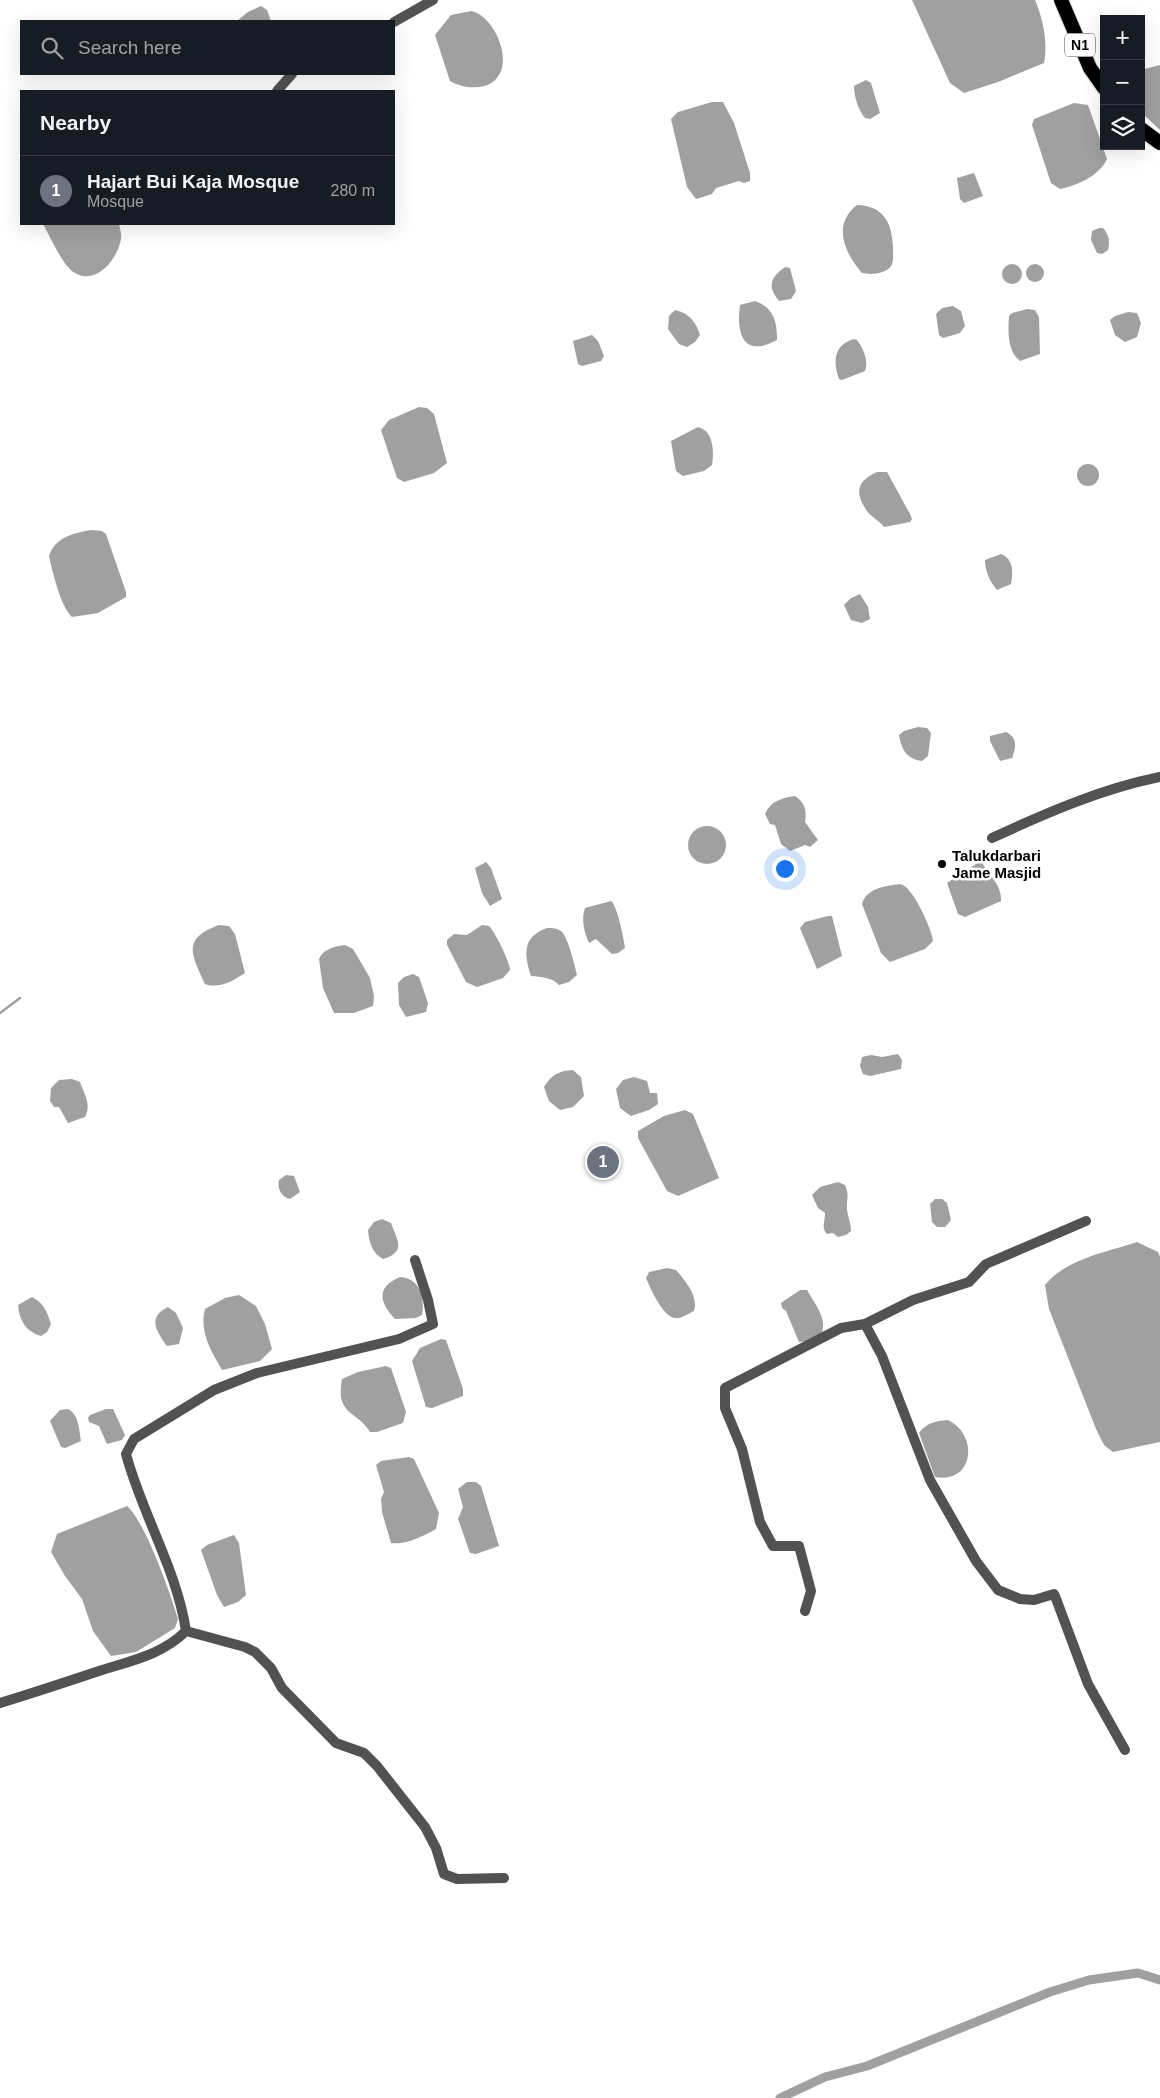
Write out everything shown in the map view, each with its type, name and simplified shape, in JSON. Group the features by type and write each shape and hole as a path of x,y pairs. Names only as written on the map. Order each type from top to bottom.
{"highway":[{"name":"N1","path":"1061,0 1090,68 1100,82"},
{"path":"1145,132 1160,143"}],"street":[{"path":"395,21 433,0"},
{"path":"278,90 291,75"},
{"path":"992,838 1052,810 1128,783 1160,777"},
{"path":"806,1611 811,1591 799,1546 773,1546 760,1522 742,1449 725,1408 725,1388 841,1328 865,1324 913,1300 969,1282 986,1264 1086,1221"},
{"path":"186,1631 182,1607 172,1574 134,1484 126,1454 134,1439 214,1390 257,1373 400,1339 433,1324 428,1300 415,1260"},
{"path":"865,1324 882,1356 930,1480 976,1561 998,1590 1020,1599 1034,1600 1054,1594 1088,1684 1125,1750"},
{"path":"0,1703 44,1691 156,1652 174,1643 186,1631"},
{"path":"186,1631 245,1647 255,1652 271,1668 282,1688 336,1743 364,1753 377,1766 425,1827 436,1848 444,1874 457,1879 504,1878"}],"shaded area":[{"path":"912,0 1035,0 1044,31 1044,63 998,82 964,93 950,83"},
{"path":"261,6 267,10 271,20 238,20 248,12"},
{"path":"471,11 485,19 491,26 500,42 502,51 503,60 499,76 488,85 480,87 465,86 450,81 435,35 451,15"},
{"path":"1160,65 1160,130 1145,116 1145,69"},
{"path":"866,80 871,83 880,113 870,119 865,118 860,111 854,90 854,86"},
{"path":"712,102 723,102 734,123 750,173 750,181 744,183 739,181 716,188 712,194 696,199 687,187 671,119 678,112"},
{"path":"1074,103 1088,105 1100,139 1100,150 1104,150 1107,159 1099,170 1087,179 1060,189 1051,183 1032,125 1034,119"},
{"path":"974,173 983,196 964,203 960,199 957,178"},
{"path":"857,205 866,206 880,212 885,217 891,230 893,260 889,269 885,271 873,274 862,273 846,248 843,239 845,221 849,213"},
{"path":"44,225 119,225 121,239 116,254 105,268 91,276 83,276 70,270 57,251"},
{"path":"1103,228 1109,241 1108,250 1102,254 1097,253 1091,240 1092,231"},
{"path":"1012,264 1019,267 1022,274 1019,281 1012,284 1005,281 1002,274 1005,267"},
{"path":"1035,264 1041,267 1044,273 1041,279 1035,282 1029,279 1026,273 1029,267"},
{"path":"785,267 790,268 796,291 791,299 779,301 773,291 772,282 776,275"},
{"path":"755,301 770,312 775,322 777,340 766,345 750,345 741,334 739,326 740,305"},
{"path":"953,306 961,311 965,326 960,333 943,338 939,335 936,314 942,308"},
{"path":"1027,309 1035,310 1039,317 1040,354 1020,361 1011,346 1009,316 1012,313"},
{"path":"675,310 684,313 691,319 700,335 695,342 687,347 679,344 668,329 669,316"},
{"path":"1128,312 1137,313 1141,323 1137,337 1125,342 1115,335 1110,320 1115,316"},
{"path":"592,335 598,341 604,356 601,361 582,366 578,364 573,341"},
{"path":"854,339 857,340 865,355 865,371 842,380 839,379 836,355 842,345"},
{"path":"419,407 427,408 434,414 447,463 434,473 404,482 397,478 381,430 389,420"},
{"path":"698,427 703,429 710,437 713,448 712,465 704,471 683,476 676,471 671,441"},
{"path":"1088,464 1096,467 1099,475 1096,483 1088,486 1080,483 1077,475 1080,467"},
{"path":"877,472 887,472 910,514 912,519 910,522 884,527 867,511 860,498 860,488 865,479"},
{"path":"91,530 102,531 106,534 126,592 126,597 98,613 72,617 64,606 49,556 60,540"},
{"path":"1001,554 1010,563 1012,580 1011,584 997,590 988,576 985,560"},
{"path":"860,594 868,607 870,619 862,623 851,620 844,605 851,598"},
{"path":"918,727 927,728 931,733 928,756 922,761 912,758 906,753 899,735 904,731"},
{"path":"1006,732 1013,737 1015,743 1014,750 1012,758 1000,761 990,741 990,736"},
{"path":"795,796 803,804 806,815 805,822 818,840 810,847 805,845 790,851 781,844 775,825 770,824 765,814 770,806 777,801"},
{"path":"707,826 721,831 726,845 721,859 707,864 693,859 688,845 693,831"},
{"path":"486,862 491,868 502,899 490,906 482,893 475,868"},
{"path":"979,862 982,862 997,885 1001,901 965,917 958,914 947,883"},
{"path":"900,884 905,886 915,899 925,918 933,941 925,949 890,962 881,953 862,904 872,891"},
{"path":"611,901 618,915 625,948 618,953 612,954 596,939 589,943 583,921 585,908"},
{"path":"832,916 842,956 817,969 800,928 805,922"},
{"path":"219,925 229,926 235,934 245,973 236,979 215,986 205,984 196,964 193,949 194,942 199,936"},
{"path":"482,925 489,926 495,934 505,954 510,970 503,978 477,987 466,982 447,945 447,940 454,934 467,935"},
{"path":"547,928 555,928 560,931 567,940 577,975 569,982 559,985 550,979 531,976 526,954 529,941 533,936"},
{"path":"345,945 353,949 370,978 374,996 373,1006 354,1013 334,1013 323,988 319,959 326,950"},
{"path":"413,974 419,977 428,1003 426,1012 406,1017 399,1005 398,983 404,977"},
{"path":"898,1054 902,1060 901,1069 870,1076 863,1074 860,1066 862,1057 871,1055 882,1057"},
{"path":"573,1070 581,1077 584,1096 573,1107 560,1110 549,1101 544,1087 556,1074"},
{"path":"634,1077 647,1081 650,1093 657,1093 658,1104 649,1110 631,1116 620,1108 616,1089 623,1080"},
{"path":"72,1079 80,1082 88,1108 85,1117 68,1123 59,1107 54,1107 50,1101 51,1088 59,1080"},
{"path":"685,1110 693,1114 719,1178 678,1196 667,1191 638,1138 638,1131 664,1116"},
{"path":"286,1175 294,1176 300,1192 290,1199 280,1192 279,1186 279,1180"},
{"path":"838,1182 845,1185 848,1196 847,1210 851,1231 846,1235 838,1237 833,1233 827,1234 825,1232 825,1213 818,1208 812,1195 820,1187"},
{"path":"935,1199 942,1199 947,1203 951,1220 945,1227 937,1227 932,1222 930,1204"},
{"path":"382,1219 391,1223 398,1245 395,1253 383,1259 376,1254 372,1247 368,1230 374,1222"},
{"path":"1137,1242 1158,1252 1160,1257 1160,1442 1113,1452 1104,1445 1096,1429 1049,1309 1045,1285 1054,1276 1075,1263"},
{"path":"667,1268 676,1270 680,1274 695,1300 694,1311 680,1318 675,1318 666,1313 646,1278 649,1272"},
{"path":"400,1277 412,1281 420,1290 423,1309 422,1315 416,1318 395,1319 383,1301 382,1295 387,1285"},
{"path":"800,1290 807,1290 822,1316 823,1327 822,1333 809,1341 799,1342 781,1303"},
{"path":"239,1295 256,1306 265,1324 272,1349 260,1361 222,1370 207,1341 204,1326 205,1309 225,1298"},
{"path":"32,1297 42,1305 51,1324 47,1332 41,1336 31,1332 24,1325 19,1310 18,1305"},
{"path":"168,1307 176,1313 183,1328 179,1344 167,1346 157,1330 156,1320 157,1315"},
{"path":"441,1339 446,1340 463,1389 463,1396 432,1408 426,1407 412,1361 420,1348"},
{"path":"386,1366 391,1368 406,1412 403,1423 377,1432 370,1432 344,1406 341,1391 342,1379 358,1372"},
{"path":"68,1409 76,1419 81,1441 65,1448 61,1447 50,1421 60,1410"},
{"path":"106,1409 113,1409 125,1435 122,1440 107,1444 99,1426 89,1422 88,1418 90,1415"},
{"path":"948,1420 958,1427 965,1436 968,1446 968,1457 958,1473 948,1477 935,1477 919,1433 931,1423"},
{"path":"409,1457 414,1459 439,1513 436,1529 409,1541 391,1543 382,1512 381,1499 384,1492 376,1465 381,1461"},
{"path":"467,1482 476,1482 481,1486 499,1546 476,1554 470,1553 458,1519 463,1507 458,1489"},
{"path":"127,1506 142,1527 149,1542 164,1577 178,1619 175,1628 136,1652 111,1656 93,1631 82,1599 65,1576 51,1552 57,1534"},
{"path":"234,1535 239,1543 246,1595 238,1602 224,1607 217,1595 201,1550 207,1545"}],"waterway":[{"path":"0,1013 20,998"},
{"path":"780,2098 825,2077 867,2066 1050,1992 1089,1980 1138,1973 1160,1980"}],"place":[{"name":"Talukdarbari Jame Masjid","path":"942,864"},
{"name":"Hajart Bui Kaja Mosque","path":"603,1162"}]}
